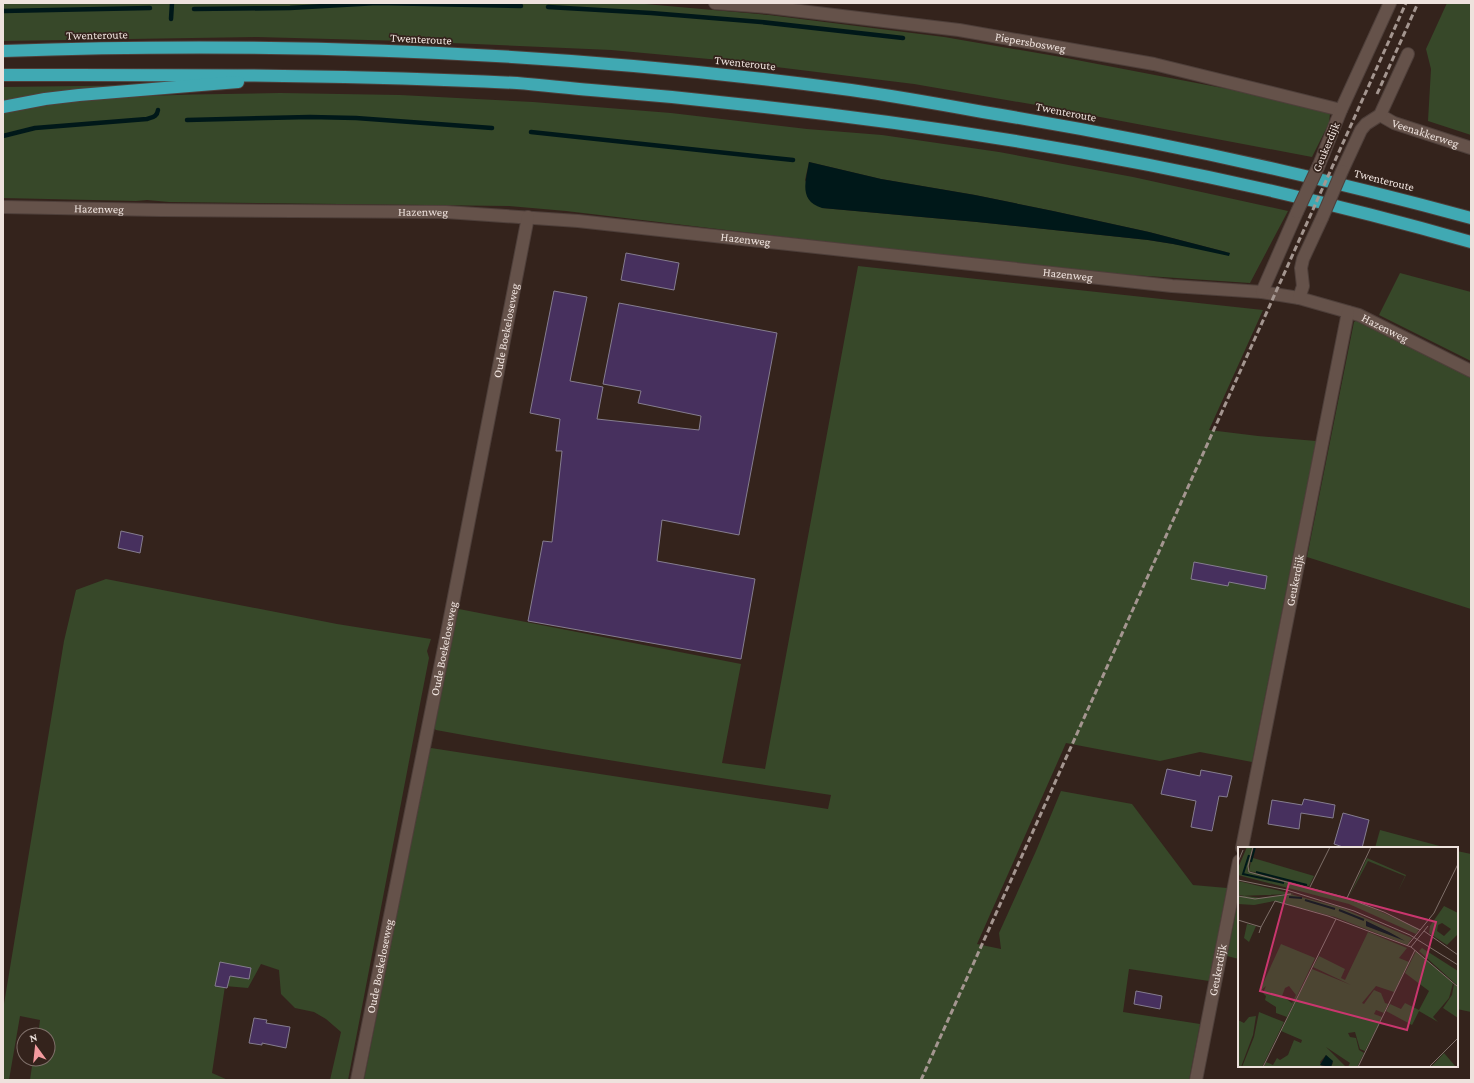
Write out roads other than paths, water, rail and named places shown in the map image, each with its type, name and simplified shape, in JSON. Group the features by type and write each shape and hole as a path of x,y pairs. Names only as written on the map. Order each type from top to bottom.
{"highway":[{"name":"Twenteroute","path":"3,51 170,48 294,48 407,52 584,62 664,68 745,77 853,90 1059,124 1266,166 1471,218"},
{"path":"3,75 308,76 519,83 686,98 881,121 1056,148 1160,167 1262,188 1388,218 1471,242"},
{"path":"3,107 45,99 72,96 308,76"}],"street":[{"name":"Piepersbosweg","path":"715,3 766,7 959,30 1154,64 1341,110"},
{"name":"Geukerdijk","path":"1262,292 1319,165 1341,110 1390,3"},
{"name":"Geukerdijk","path":"1299,298 1303,286 1301,268 1303,259 1342,171 1361,130 1366,124 1380,115 1408,54"},
{"name":"Veenakkerweg","path":"1380,115 1394,123 1471,148"},
{"name":"Hazenweg","path":"3,207 446,212 528,217 586,222 1172,286 1262,292 1299,298 1359,315 1471,371"},
{"name":"Oude Boekeloseweg","path":"356,1080 447,633 528,217"},
{"name":"Geukerdijk","path":"1242,847 1348,312"},
{"name":"Geukerdijk","path":"1196,1080 1238,866"}],"water":[{"path":"809,162 881,179 975,195 1053,211 1149,232 1230,253 1229,256 1148,240 977,222 822,208 814,205 809,200 805,189"}],"waterway":[{"path":"171,19 172,3"},
{"path":"194,9 290,8 377,3 521,6"},
{"path":"548,7 651,13 761,22 903,38"},
{"path":"3,11 150,8"},
{"path":"3,136 35,128 147,119 156,115 158,110"},
{"path":"187,120 310,117 356,118 492,128"},
{"path":"531,132 793,160"}],"railway":[{"path":"921,1080 1406,3"},
{"path":"1377,94 1418,3"}]}
